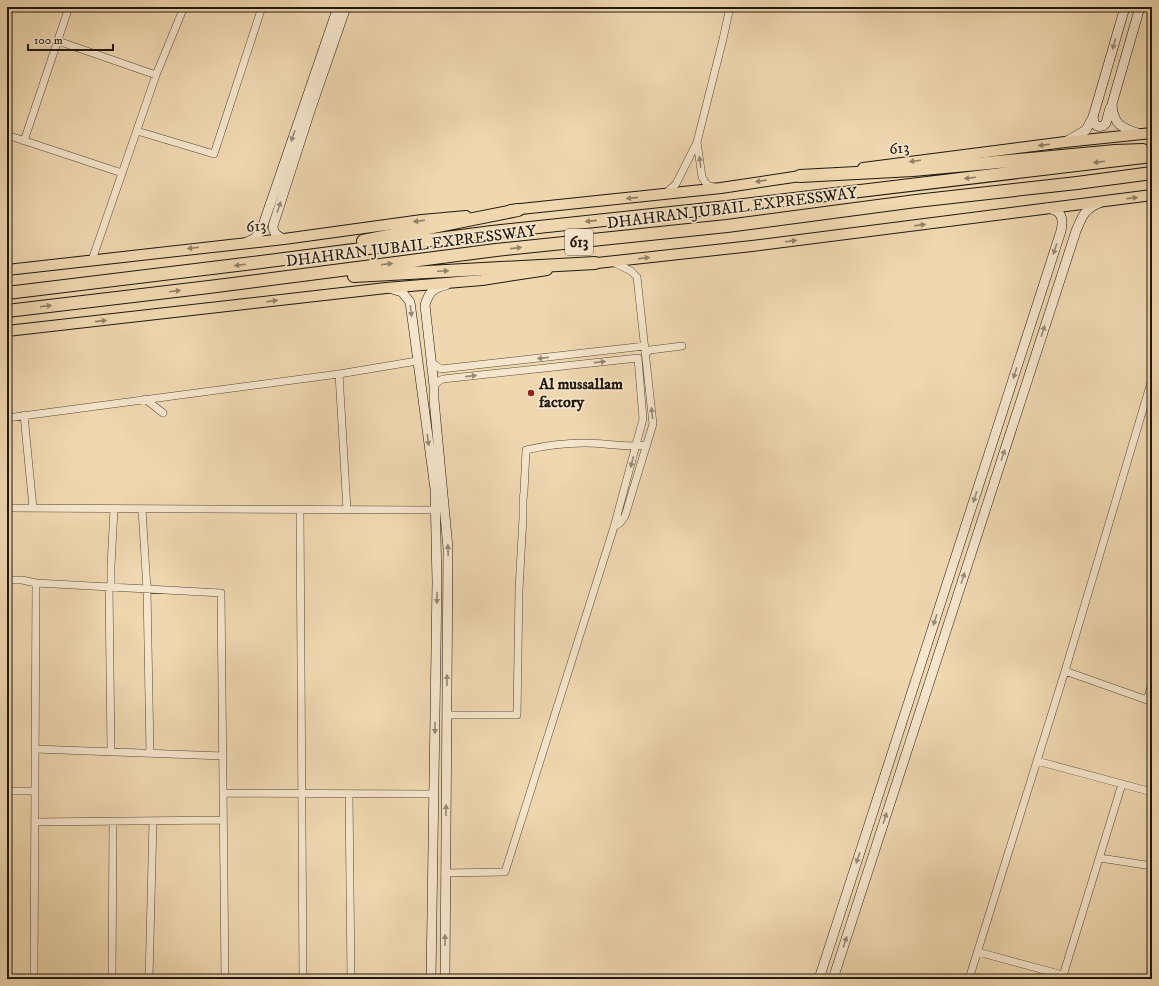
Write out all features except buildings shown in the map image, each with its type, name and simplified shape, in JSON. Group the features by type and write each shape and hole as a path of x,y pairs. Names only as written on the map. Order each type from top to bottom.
{"highway":[{"path":"800,176 912,170 1115,151 1152,150"},
{"name":"DHAHRAN JUBAIL EXPRESSWAY","path":"7,293 492,232 728,207 1152,156"},
{"name":"DHAHRAN JUBAIL EXPRESSWAY","path":"7,311 496,250 727,226 916,201 1152,174"},
{"path":"261,262 518,210"},
{"path":"209,287 387,274 595,263"}],"main road":[{"name":"613","path":"7,270 284,239 422,220 721,188 800,176 1065,142 1152,133"},
{"path":"7,331 386,288 482,280 595,263 752,246 1152,195"}],"street":[{"path":"24,141 69,7"},
{"path":"92,260 156,75 184,7"},
{"path":"137,131 214,154 262,7"},
{"path":"247,242 255,238 261,231 338,7"},
{"path":"284,239 275,234 273,226 312,104 346,7"},
{"path":"660,195 667,192 676,184 697,142 730,7"},
{"path":"1065,142 1086,130 1093,117 1125,7"},
{"path":"1093,117 1098,127 1103,126 1106,123 1140,7"},
{"path":"58,41 156,75"},
{"path":"1112,104 1113,115 1118,124 1128,130 1140,134"},
{"path":"7,135 122,173"},
{"path":"697,142 702,177 707,185 721,188"},
{"path":"833,979 1076,231 1085,211 1091,206 1104,201"},
{"path":"819,979 1063,225 1058,211 1045,208"},
{"path":"1061,231 1065,225 1070,222 1073,223 1076,231"},
{"path":"613,262 632,271 637,277 653,424 625,516 620,524 614,527"},
{"path":"445,979 448,548 432,363 425,305 427,297 437,287 453,282"},
{"path":"386,288 402,292 410,302 435,489 437,582 431,979"},
{"path":"432,363 442,369 503,362 645,352 682,346"},
{"path":"434,386 443,379 638,358 645,352"},
{"path":"445,873 505,872 614,527 643,420 638,358"},
{"path":"7,418 339,374 417,361"},
{"path":"491,374 503,362"},
{"path":"339,374 347,510"},
{"path":"970,979 1065,671 1152,379"},
{"path":"145,399 163,413"},
{"path":"24,415 33,508"},
{"path":"447,715 517,715 519,590 523,517 522,499 524,492 526,450 539,447 584,443 636,447 647,445"},
{"path":"7,508 436,510"},
{"path":"111,752 110,586 114,509"},
{"path":"142,509 147,589 150,754"},
{"path":"300,509 303,979"},
{"path":"7,580 22,580 59,585 110,586 221,593 225,979"},
{"path":"34,979 36,583"},
{"path":"929,639 934,634 938,635 939,638 933,657 930,682"},
{"path":"1065,671 1150,701 1152,683"},
{"path":"35,749 223,756"},
{"path":"891,756 891,774 883,800 887,803 892,797"},
{"path":"1037,761 1152,792"},
{"path":"978,952 1063,977 1122,784"},
{"path":"7,791 35,792"},
{"path":"223,793 434,794"},
{"path":"349,794 351,979"},
{"path":"35,822 223,820"},
{"path":"112,979 113,821"},
{"path":"149,979 153,821"},
{"path":"1100,858 1152,866"}],"place":[{"name":"Al mussallam factory","path":"531,393"}]}
